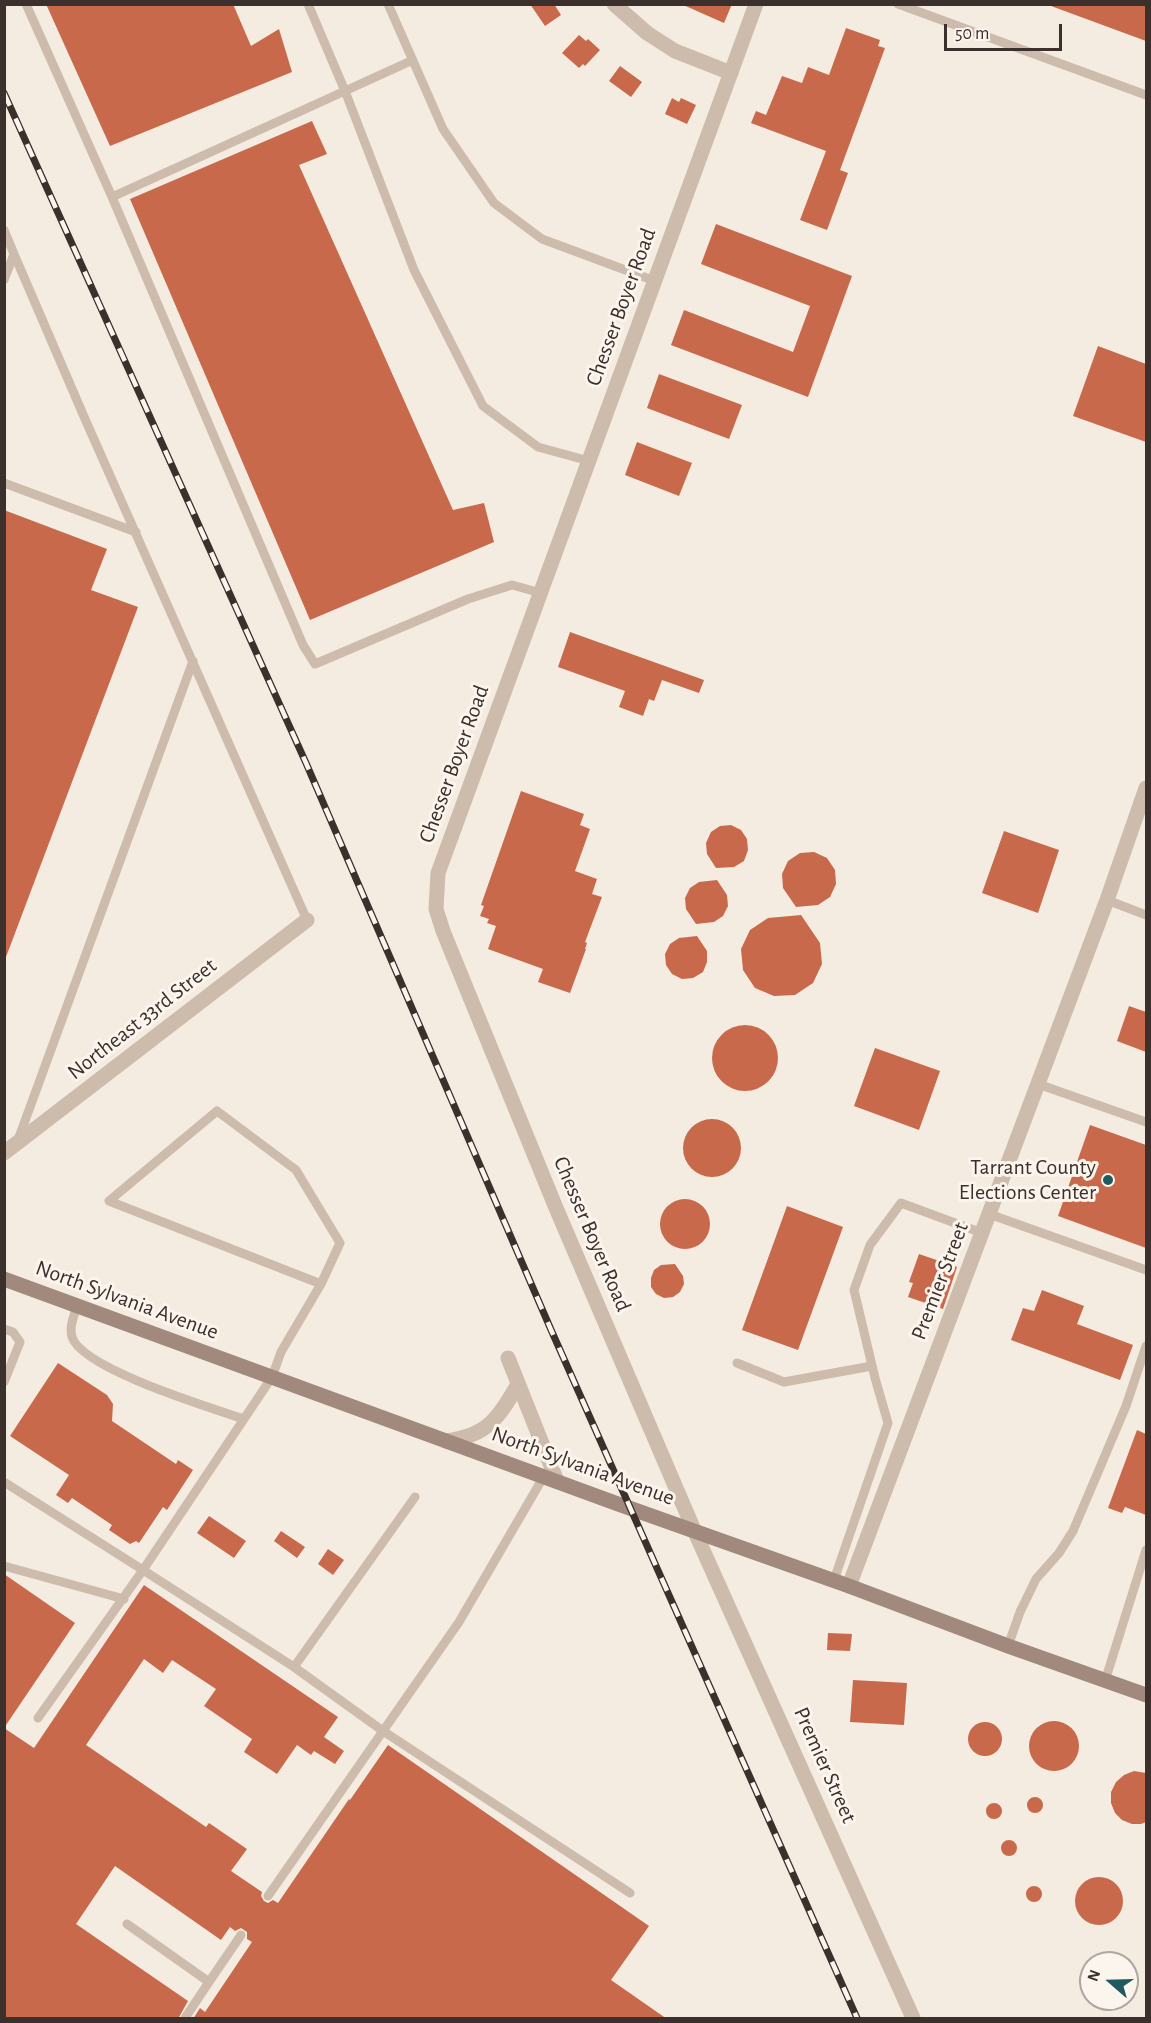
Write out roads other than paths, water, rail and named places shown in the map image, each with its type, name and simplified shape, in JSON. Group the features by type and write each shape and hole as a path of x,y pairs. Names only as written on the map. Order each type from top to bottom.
{"main road":[{"name":"North Sylvania Avenue","path":"4,1279 1146,1695"}],"street":[{"path":"614,4 647,33 675,51 731,73"},
{"name":"Chesser Boyer Road","path":"694,1530 556,1208 436,909 438,873 756,4"},
{"name":"Premier Street","path":"849,1586 1107,900 1146,788"},
{"name":"Northeast 33rd Street","path":"10,1149 307,920"},
{"path":"508,1358 550,1479"},
{"path":"446,1441 464,1438 485,1429 502,1412 518,1384"},
{"name":"Premier Street","path":"694,1530 913,2019"}],"lane":[{"path":"26,4 112,196 303,645 315,664 468,599 512,585 541,593"},
{"path":"308,4 345,91 414,270 483,406 538,447 589,461"},
{"path":"387,4 443,129 494,203 542,239 655,281"},
{"path":"898,4 1146,95"},
{"path":"112,196 412,60"},
{"path":"4,230 85,419 307,920"},
{"path":"4,280 14,254"},
{"path":"4,483 136,532"},
{"path":"10,1149 193,661"},
{"path":"1107,900 1146,915"},
{"path":"1038,1084 1146,1122"},
{"path":"38,1718 124,1599 272,1377 280,1352 321,1284 340,1243 296,1170 217,1111 109,1201 321,1284"},
{"path":"834,1580 888,1423 854,1290 870,1245 901,1203 982,1233"},
{"path":"989,1214 1146,1270"},
{"path":"77,1306 72,1323 72,1338 83,1351 124,1376 244,1419"},
{"path":"4,1329 13,1332 20,1342 4,1382"},
{"path":"1008,1646 1020,1612 1036,1579 1059,1553 1073,1532 1126,1406 1146,1346"},
{"path":"737,1363 784,1382 872,1366"},
{"path":"268,1896 459,1622 550,1479"},
{"path":"4,1482 294,1667 383,1731 630,1893"},
{"path":"294,1667 415,1497"},
{"path":"1105,1681 1146,1550"},
{"path":"4,1566 124,1599"},
{"path":"127,1924 209,1982"},
{"path":"185,2019 241,1935"}],"railway":[{"path":"4,93 306,763 552,1332 857,2018"}],"place":[{"name":"Tarrant County Elections Center","path":"1108,1180"}]}
